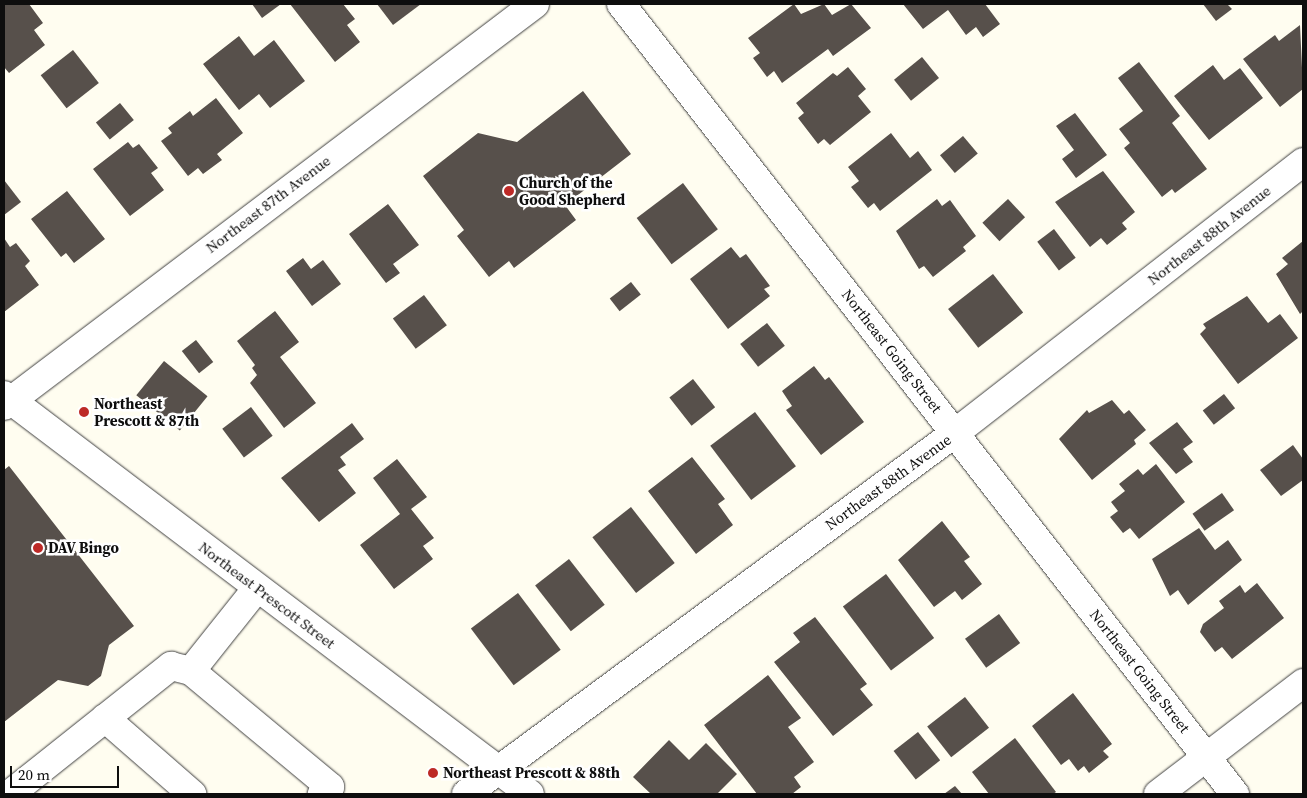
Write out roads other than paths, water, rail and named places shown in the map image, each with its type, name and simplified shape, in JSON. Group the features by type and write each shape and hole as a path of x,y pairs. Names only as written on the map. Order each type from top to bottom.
{"street":[{"name":"Northeast 87th Avenue","path":"6,401 535,4"},
{"name":"Northeast Going Street","path":"621,4 1235,794"},
{"name":"Northeast 88th Avenue","path":"466,794 955,433 1303,162"},
{"name":"Northeast Prescott Street","path":"6,401 530,794"},
{"path":"191,671 257,588"},
{"path":"11,794 171,666 191,671 330,787 322,794"},
{"path":"1158,794 1303,683"},
{"path":"105,718 192,794"}],"place":[{"name":"Church of the Good Shepherd","path":"509,191"},
{"name":"Northeast Prescott & 87th","path":"84,412"},
{"name":"DAV Bingo","path":"38,548"},
{"name":"Northeast Prescott & 88th","path":"433,773"}]}
